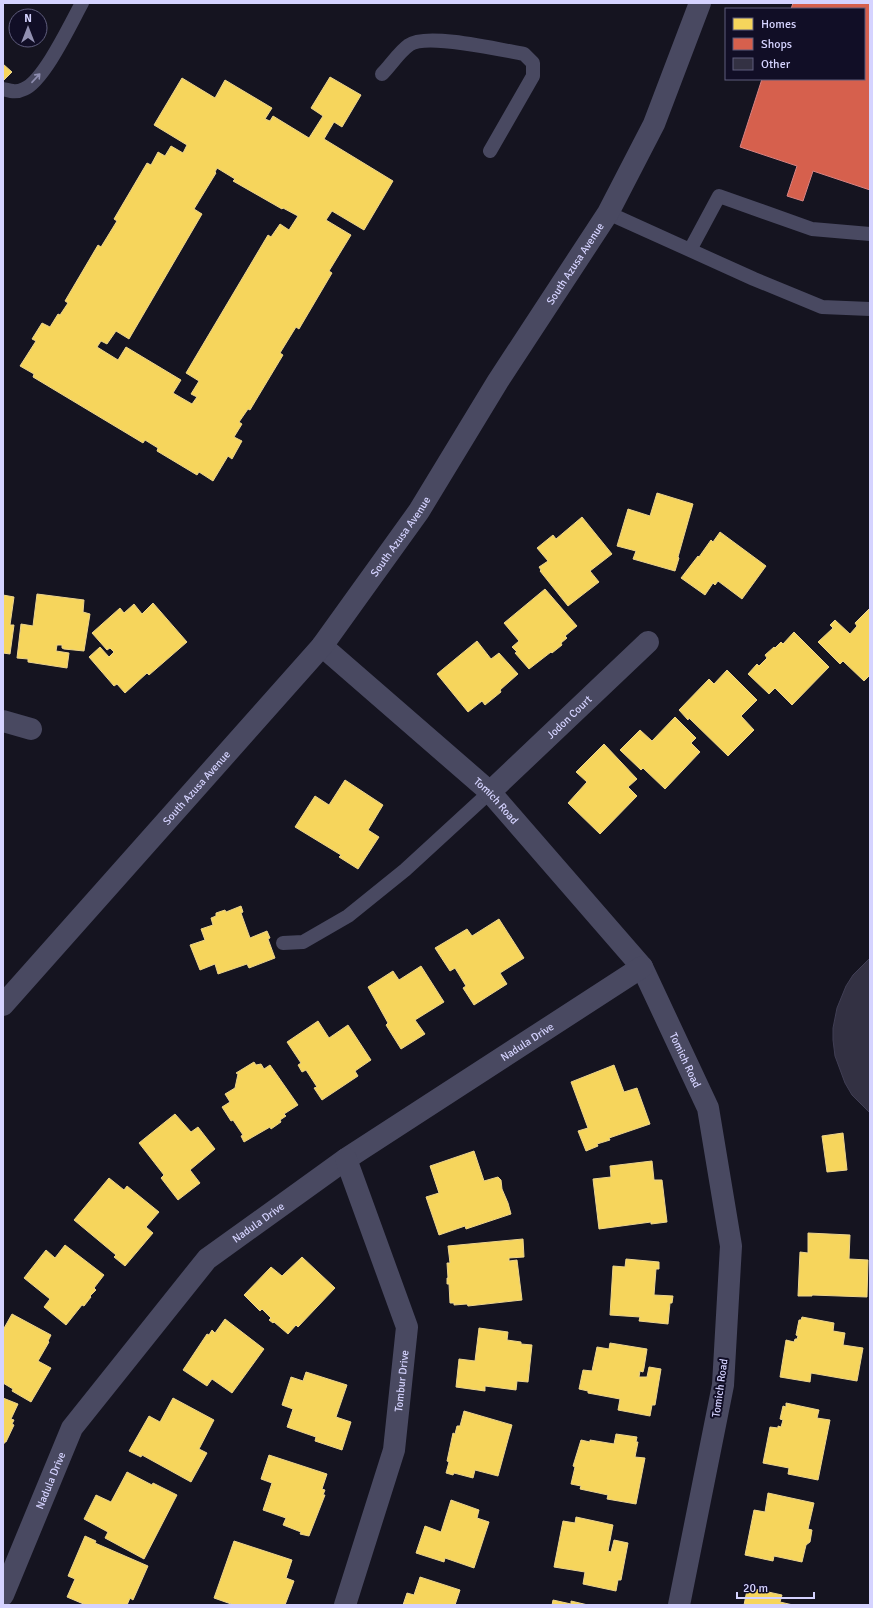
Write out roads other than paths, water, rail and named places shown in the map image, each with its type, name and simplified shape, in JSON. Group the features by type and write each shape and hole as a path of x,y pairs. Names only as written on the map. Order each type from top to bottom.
{"street":[{"name":"South Azusa Avenue","path":"3,1005 322,646 419,510 498,381 608,213 654,124 700,3"},
{"name":"Jodon Court","path":"490,792 648,642"},
{"name":"Tomich Road","path":"322,646 490,792 642,967 708,1108 731,1246 722,1385 679,1605"},
{"path":"3,721 31,729"},
{"name":"Nadula Drive","path":"3,1595 72,1428 208,1259 346,1159 642,967"},
{"name":"Tombur Drive","path":"345,1605 394,1450 407,1327 346,1159"}],"lane":[{"path":"3,89 14,92 25,89 38,77 55,54 82,3"},
{"path":"382,74 410,44 421,40 442,40 524,54 533,63 533,76 490,151"},
{"path":"690,250 719,196 812,229 870,234"},
{"path":"608,213 754,279 822,307 870,309"},
{"path":"283,943 303,942 348,916 405,870 490,792"}]}
